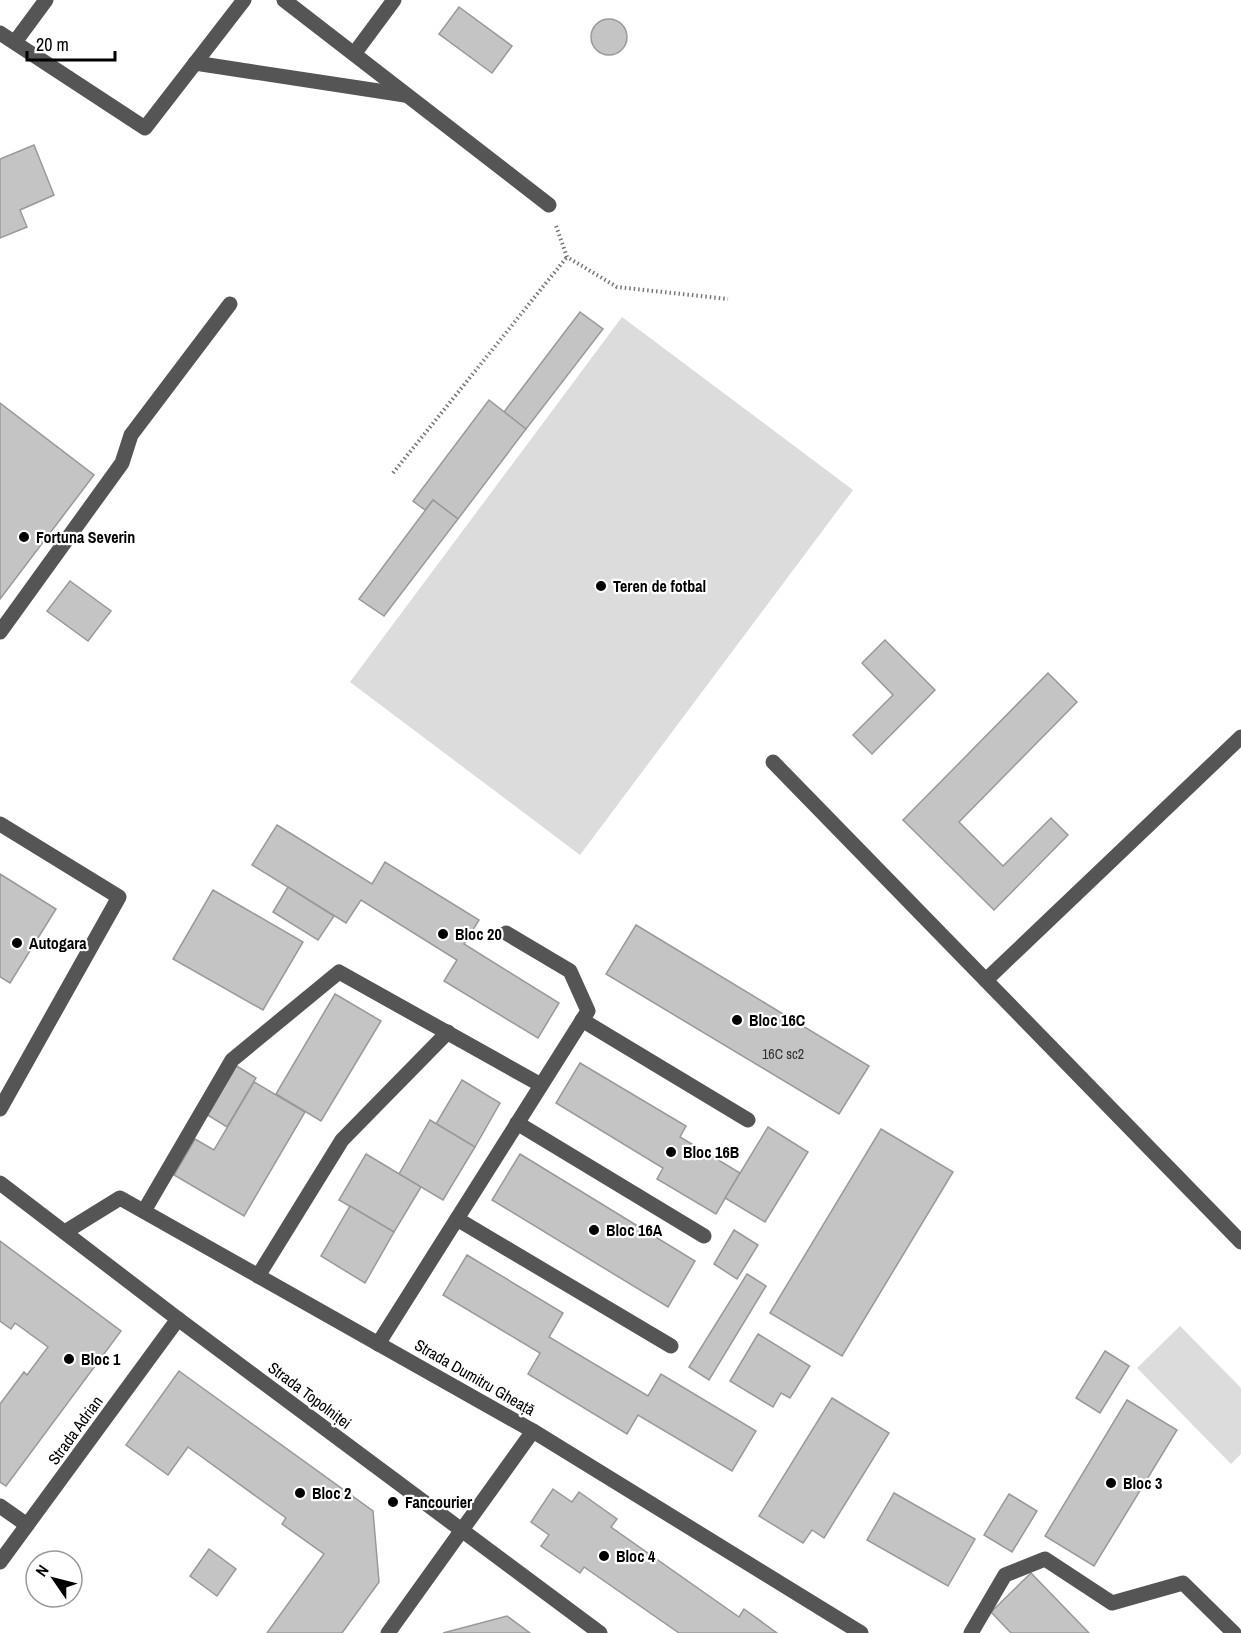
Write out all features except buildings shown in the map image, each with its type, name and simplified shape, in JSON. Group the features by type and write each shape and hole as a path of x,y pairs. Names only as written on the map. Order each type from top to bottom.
{"street":[{"path":"15,42 46,0"},
{"path":"0,33 145,128 244,0"},
{"path":"284,0 549,205"},
{"path":"354,54 394,0"},
{"path":"195,63 407,95"},
{"path":"0,632 122,463 131,435 230,304"},
{"path":"986,980 1241,737"},
{"path":"773,762 1241,1242"},
{"path":"0,824 119,897 0,1109"},
{"path":"378,1344 588,1011 570,971 506,933"},
{"path":"144,1211 232,1060 339,972 541,1085"},
{"path":"582,1020 748,1120"},
{"path":"258,1276 342,1140 448,1032"},
{"path":"517,1123 704,1236"},
{"name":"Strada Topolniței","path":"0,1183 178,1319 600,1633"},
{"name":"Strada Dumitru Gheață","path":"65,1232 120,1198 532,1431 856,1632"},
{"path":"457,1219 670,1346"},
{"name":"Strada Adrian","path":"0,1562 178,1319"},
{"path":"388,1633 532,1431"},
{"path":"0,1506 27,1526"},
{"path":"971,1633 1005,1575 1045,1559 1112,1603 1183,1583 1234,1633"}],"path":[{"path":"549,205 567,257 617,287 728,299"},
{"path":"393,473 567,257"}],"shaded area":[{"name":"Teren de fotbal","path":"622,317 853,490 580,855 350,682"},
{"path":"1180,1326 1241,1388 1241,1454 1231,1464 1137,1368"}],"place":[{"name":"Fortuna Severin","path":"24,537"},
{"name":"Teren de fotbal","path":"601,586"},
{"name":"Bloc 20","path":"443,934"},
{"name":"Autogara","path":"17,943"},
{"name":"Bloc 16C","path":"737,1020"},
{"name":"Bloc 16B","path":"671,1152"},
{"name":"Bloc 16A","path":"594,1230"},
{"name":"Bloc 1","path":"69,1359"},
{"name":"Bloc 3","path":"1111,1483"},
{"name":"Bloc 2","path":"300,1493"},
{"name":"Fancourier","path":"393,1502"},
{"name":"Bloc 4","path":"604,1556"}]}
